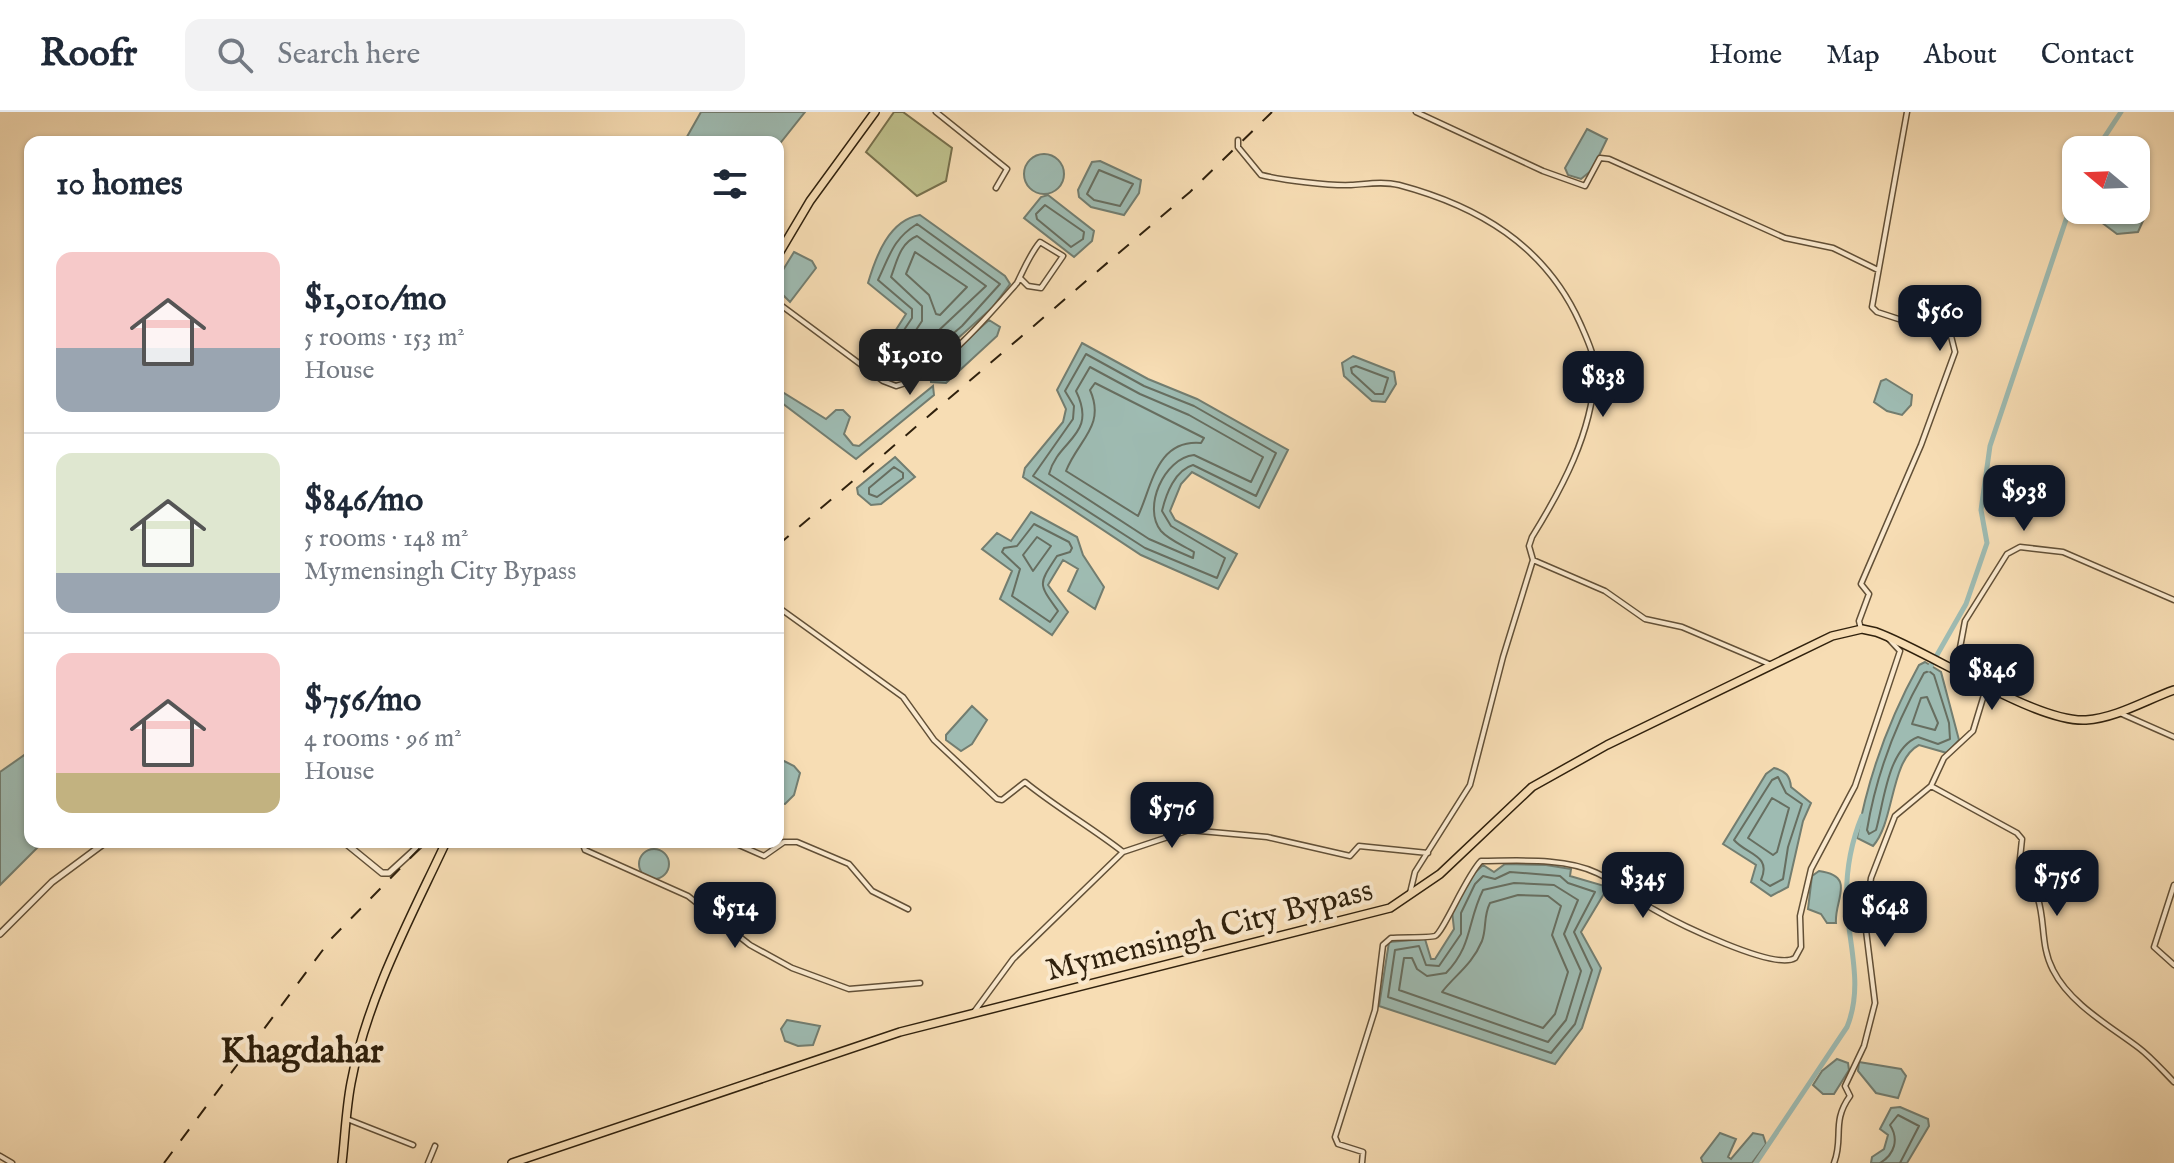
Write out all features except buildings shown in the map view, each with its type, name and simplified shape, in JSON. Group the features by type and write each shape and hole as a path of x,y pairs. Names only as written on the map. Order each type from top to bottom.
{"highway":[{"path":"784,245 810,201 875,112"},
{"path":"1862,629 1887,636 2028,705 2076,719 2118,712 2174,690"},
{"name":"Mymensingh City Bypass","path":"512,1163 900,1032 1341,923 1390,908 1408,899 1440,874 1532,787 1607,745 1832,636 1862,629"},
{"path":"342,1163 351,1082 381,986 443,848"}],"street":[{"path":"936,112 1007,169 996,188"},
{"path":"1416,112 1543,171 1585,186 1600,158 1609,159 1785,238 1833,248 1878,270"},
{"path":"1862,629 1859,621 1869,594 1861,584 1868,562 1921,445 1955,352 1951,336 1872,309 1890,222 1907,112"},
{"path":"1238,140 1238,147 1261,175 1327,184 1395,184 1469,208 1531,253 1559,286 1591,348 1595,371 1586,429 1529,546 1533,560 1503,657 1470,785 1415,872 1408,899"},
{"path":"784,307 883,381 896,386 920,376 988,318 1020,278 1040,242 1063,256 1041,288 1028,286 1020,278"},
{"path":"1956,669 1965,621 2007,554 2020,547 2063,552 2174,600"},
{"path":"1533,560 1605,591 1645,619 1682,627 1772,665"},
{"path":"784,611 903,697 934,740 997,799 1002,800 1025,782 1059,810 1087,824 1123,852"},
{"path":"1362,1163 1363,1152 1338,1144 1335,1137 1375,1010 1383,945 1391,938 1434,937 1442,930 1460,889 1481,861 1552,863 1596,872 1651,908 1710,936 1779,962 1795,958 1801,947 1800,916 1811,869 1855,786 1900,651 1887,636"},
{"path":"1834,1163 1839,1150 1836,1126 1850,1096 1845,1086 1864,1046 1875,1003 1865,922 1871,878 1895,816 1931,786 1944,758 1973,731 1988,684"},
{"path":"2118,712 2174,737"},
{"path":"1931,786 2017,833 2022,839 2019,868 2031,878 2038,896 2051,968 2091,1013 2142,1050 2174,1082"},
{"path":"972,1014 1013,959 1123,852 1189,830 1267,837 1350,856 1359,846 1428,853"},
{"path":"784,842 797,842 849,864 872,891 908,909"},
{"path":"0,934 52,882 98,848"},
{"path":"351,848 382,873 389,873 416,848"},
{"path":"584,848 688,896 750,945 792,968 849,989 920,983"},
{"path":"746,848 764,856 775,848"},
{"path":"2174,885 2154,947 2174,965"},
{"path":"347,1119 413,1145"},
{"path":"428,1163 435,1146"},
{"path":"0,1156 12,1163"}],"green space":[{"path":"894,112 903,112 952,148 946,181 917,196 866,152"}],"water":[{"path":"701,112 805,112 784,138 784,136 687,136"},
{"path":"1587,129 1607,139 1592,170 1581,179 1568,175 1565,168"},
{"path":"1044,154 1058,160 1064,174 1058,188 1044,194 1030,188 1024,174 1030,160"},
{"path":"1100,161 1141,180 1139,193 1124,215 1091,207 1079,197 1078,190 1092,162"},
{"path":"1048,195 1094,231 1092,241 1074,257 1024,218 1041,197"},
{"path":"920,215 1005,276 1010,284 992,308 921,371 885,347 906,314 868,283 885,241 900,224"},
{"path":"2104,224 2142,224 2138,232 2117,234"},
{"path":"794,252 812,261 816,268 790,302 784,296 784,268"},
{"path":"989,320 1000,327 997,336 946,383 931,382 930,373"},
{"path":"1082,343 1148,379 1197,399 1288,450 1259,508 1192,472 1181,484 1170,511 1175,520 1237,554 1218,589 1141,555 1023,477 1025,468 1063,422 1066,409 1057,390"},
{"path":"1353,356 1394,372 1396,384 1385,402 1372,401 1344,376 1342,363"},
{"path":"1886,379 1912,395 1911,405 1902,415 1887,411 1874,402 1881,381"},
{"path":"933,386 934,395 856,459 784,405 784,393 826,419 836,410 843,410 850,417 844,434 853,445 859,446"},
{"path":"895,457 915,477 881,504 871,505 858,494 857,488"},
{"path":"1031,512 1077,537 1083,555 1104,587 1095,609 1068,591 1078,569 1063,560 1048,585 1068,612 1052,635 1000,599 1012,571 982,549 997,533 1011,541"},
{"path":"1925,662 1941,672 1959,740 1947,753 1919,745 1910,753 1898,777 1880,835 1873,846 1857,838 1867,793 1898,706 1919,665"},
{"path":"972,706 987,720 972,744 961,751 946,740 946,735"},
{"path":"24,755 24,848 37,848 0,885 0,772"},
{"path":"784,761 800,773 794,795 785,804"},
{"path":"1774,768 1787,774 1791,787 1811,803 1803,821 1788,887 1771,896 1751,882 1756,865 1723,844 1766,774"},
{"path":"654,849 660,850 668,858 668,870 660,878 654,879 648,878 640,870 639,864 640,858 648,850"},
{"path":"1505,864 1571,869 1570,876 1608,887 1581,932 1601,968 1582,1028 1555,1064 1379,1006 1389,942 1425,939 1431,959 1435,959 1454,929 1452,911 1468,879 1483,865 1494,872"},
{"path":"1819,871 1831,874 1841,884 1836,923 1827,923 1821,914 1808,909 1812,876"},
{"path":"1901,890 1912,895 1917,906 1912,917 1901,922 1890,917 1885,906 1890,895"},
{"path":"787,1020 820,1026 813,1045 798,1046 785,1041 781,1029"},
{"path":"1837,1059 1848,1063 1849,1070 1834,1094 1823,1094 1813,1085 1822,1071"},
{"path":"1859,1062 1901,1069 1906,1076 1898,1098 1876,1093 1858,1071"},
{"path":"1900,1107 1928,1119 1929,1126 1907,1163 1871,1163 1872,1157 1884,1149 1888,1135 1880,1129 1891,1108"},
{"path":"1720,1133 1736,1139 1728,1157 1731,1159 1753,1133 1763,1135 1766,1144 1752,1163 1703,1163 1701,1158"}],"waterway":[{"path":"2105,136 2121,112"},
{"path":"1929,669 1966,604 1987,543 1981,510 1990,446 2065,224"},
{"path":"1756,1163 1847,1027 1852,1012 1855,983 1847,885 1851,850 1862,816"}],"railway":[{"path":"784,540 1190,192 1272,112"},
{"path":"164,1163 331,939 420,848"}],"district":[{"name":"Khagdahar","path":"302,1049"}]}
